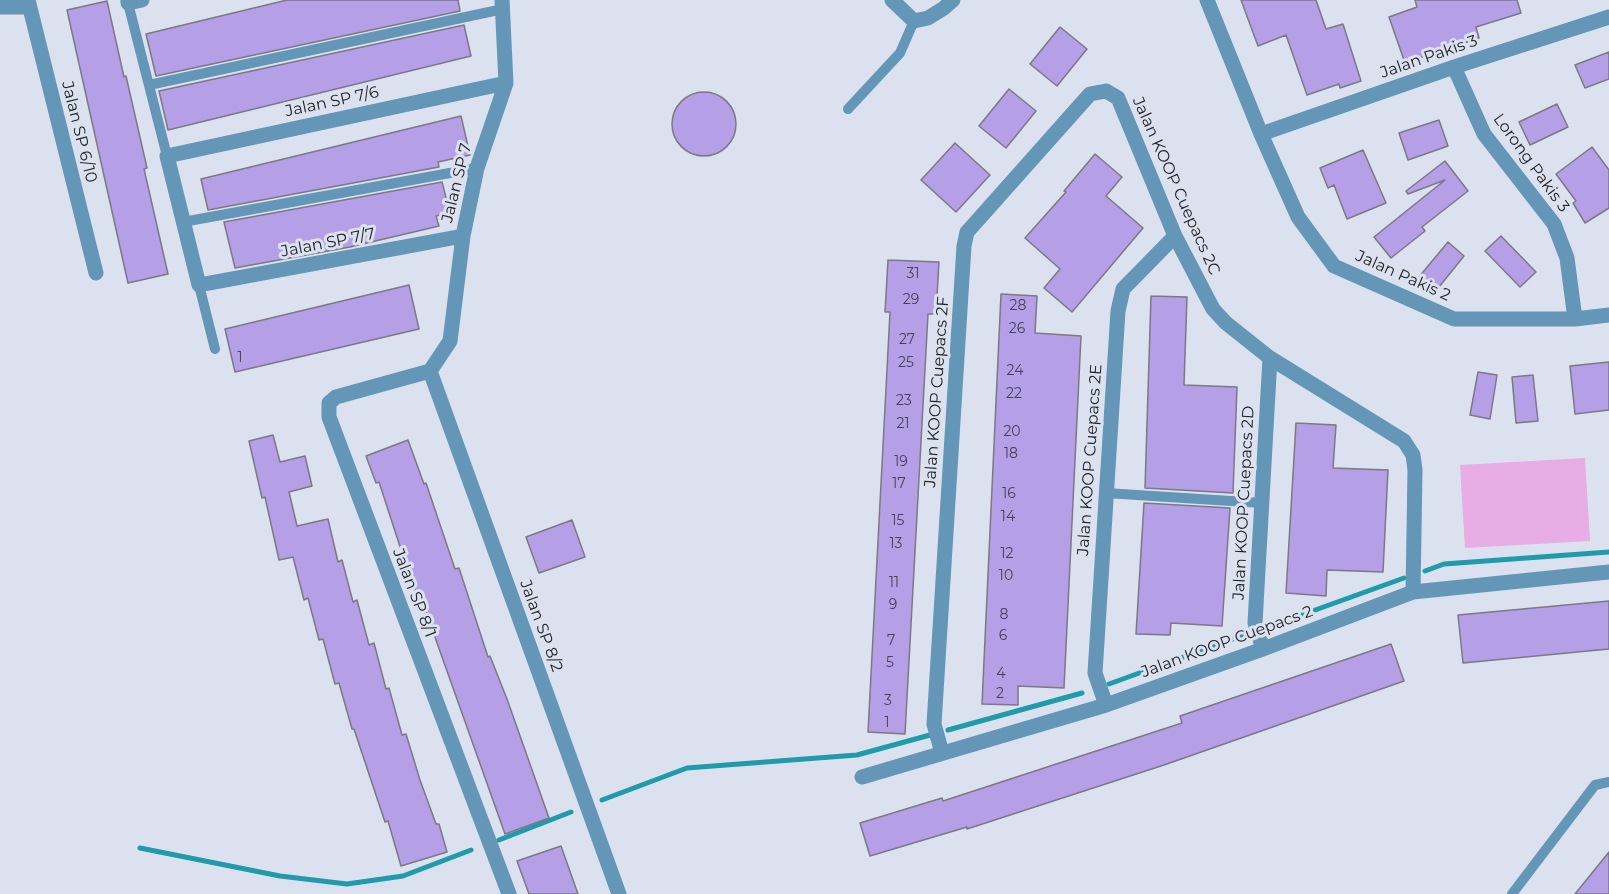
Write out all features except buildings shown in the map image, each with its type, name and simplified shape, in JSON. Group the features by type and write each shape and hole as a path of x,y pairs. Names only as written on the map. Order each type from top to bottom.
{"street":[{"path":"892,0 914,21 928,18 953,0"},
{"name":"Jalan Pakis 2","path":"1207,0 1261,134 1298,217 1334,266 1454,319 1575,319 1609,315"},
{"path":"0,8 29,4"},
{"name":"Jalan SP 6/10","path":"29,4 96,273"},
{"name":"Jalan SP 7","path":"430,371 450,341 463,236 477,168 506,83 502,4"},
{"name":"Jalan Pakis 3","path":"1261,134 1454,67 1609,17"},
{"name":"Lorong Pakis 3","path":"1454,67 1484,134 1554,225 1567,258 1575,319"},
{"name":"Jalan SP 7/6","path":"166,156 506,83"},
{"name":"Jalan KOOP Cuepacs 2C","path":"1106,91 1118,98 1175,236 1213,309 1226,323 1270,358 1404,441 1413,455 1415,470 1413,591"},
{"name":"Jalan KOOP Cuepacs 2F","path":"942,753 934,724 964,246 968,232 976,220 1090,94 1106,91"},
{"path":"166,156 199,285"},
{"name":"Jalan SP 7/7","path":"199,285 463,236"},
{"name":"Jalan KOOP Cuepacs 2E","path":"1106,705 1095,673 1118,311 1124,289 1175,236"},
{"name":"Jalan KOOP Cuepacs 2D","path":"1263,649 1255,622 1270,358"},
{"name":"Jalan SP 8/1","path":"430,371 336,397 329,403 329,417 509,894"},
{"name":"Jalan SP 8/2","path":"430,371 619,894"},
{"name":"Jalan KOOP Cuepacs 2","path":"862,777 1106,705 1263,649 1413,591 1609,572"}],"lane":[{"path":"133,1 149,85 166,156"},
{"path":"149,85 502,4"},
{"path":"848,109 900,53 914,21"},
{"path":"183,222 477,168"},
{"path":"199,285 215,349"},
{"path":"1106,493 1262,503"},
{"path":"1512,894 1594,785 1609,782"}],"shaded area":[{"path":"1585,458 1590,541 1465,548 1460,465"}],"waterway":[{"path":"1425,571 1444,564 1609,552"},
{"path":"1268,627 1404,578"},
{"path":"1109,684 1247,634"},
{"path":"948,730 1082,693"},
{"path":"602,800 687,768 857,755 930,735"},
{"path":"499,840 571,812"},
{"path":"140,848 280,876 347,884 403,876 471,850"}]}
